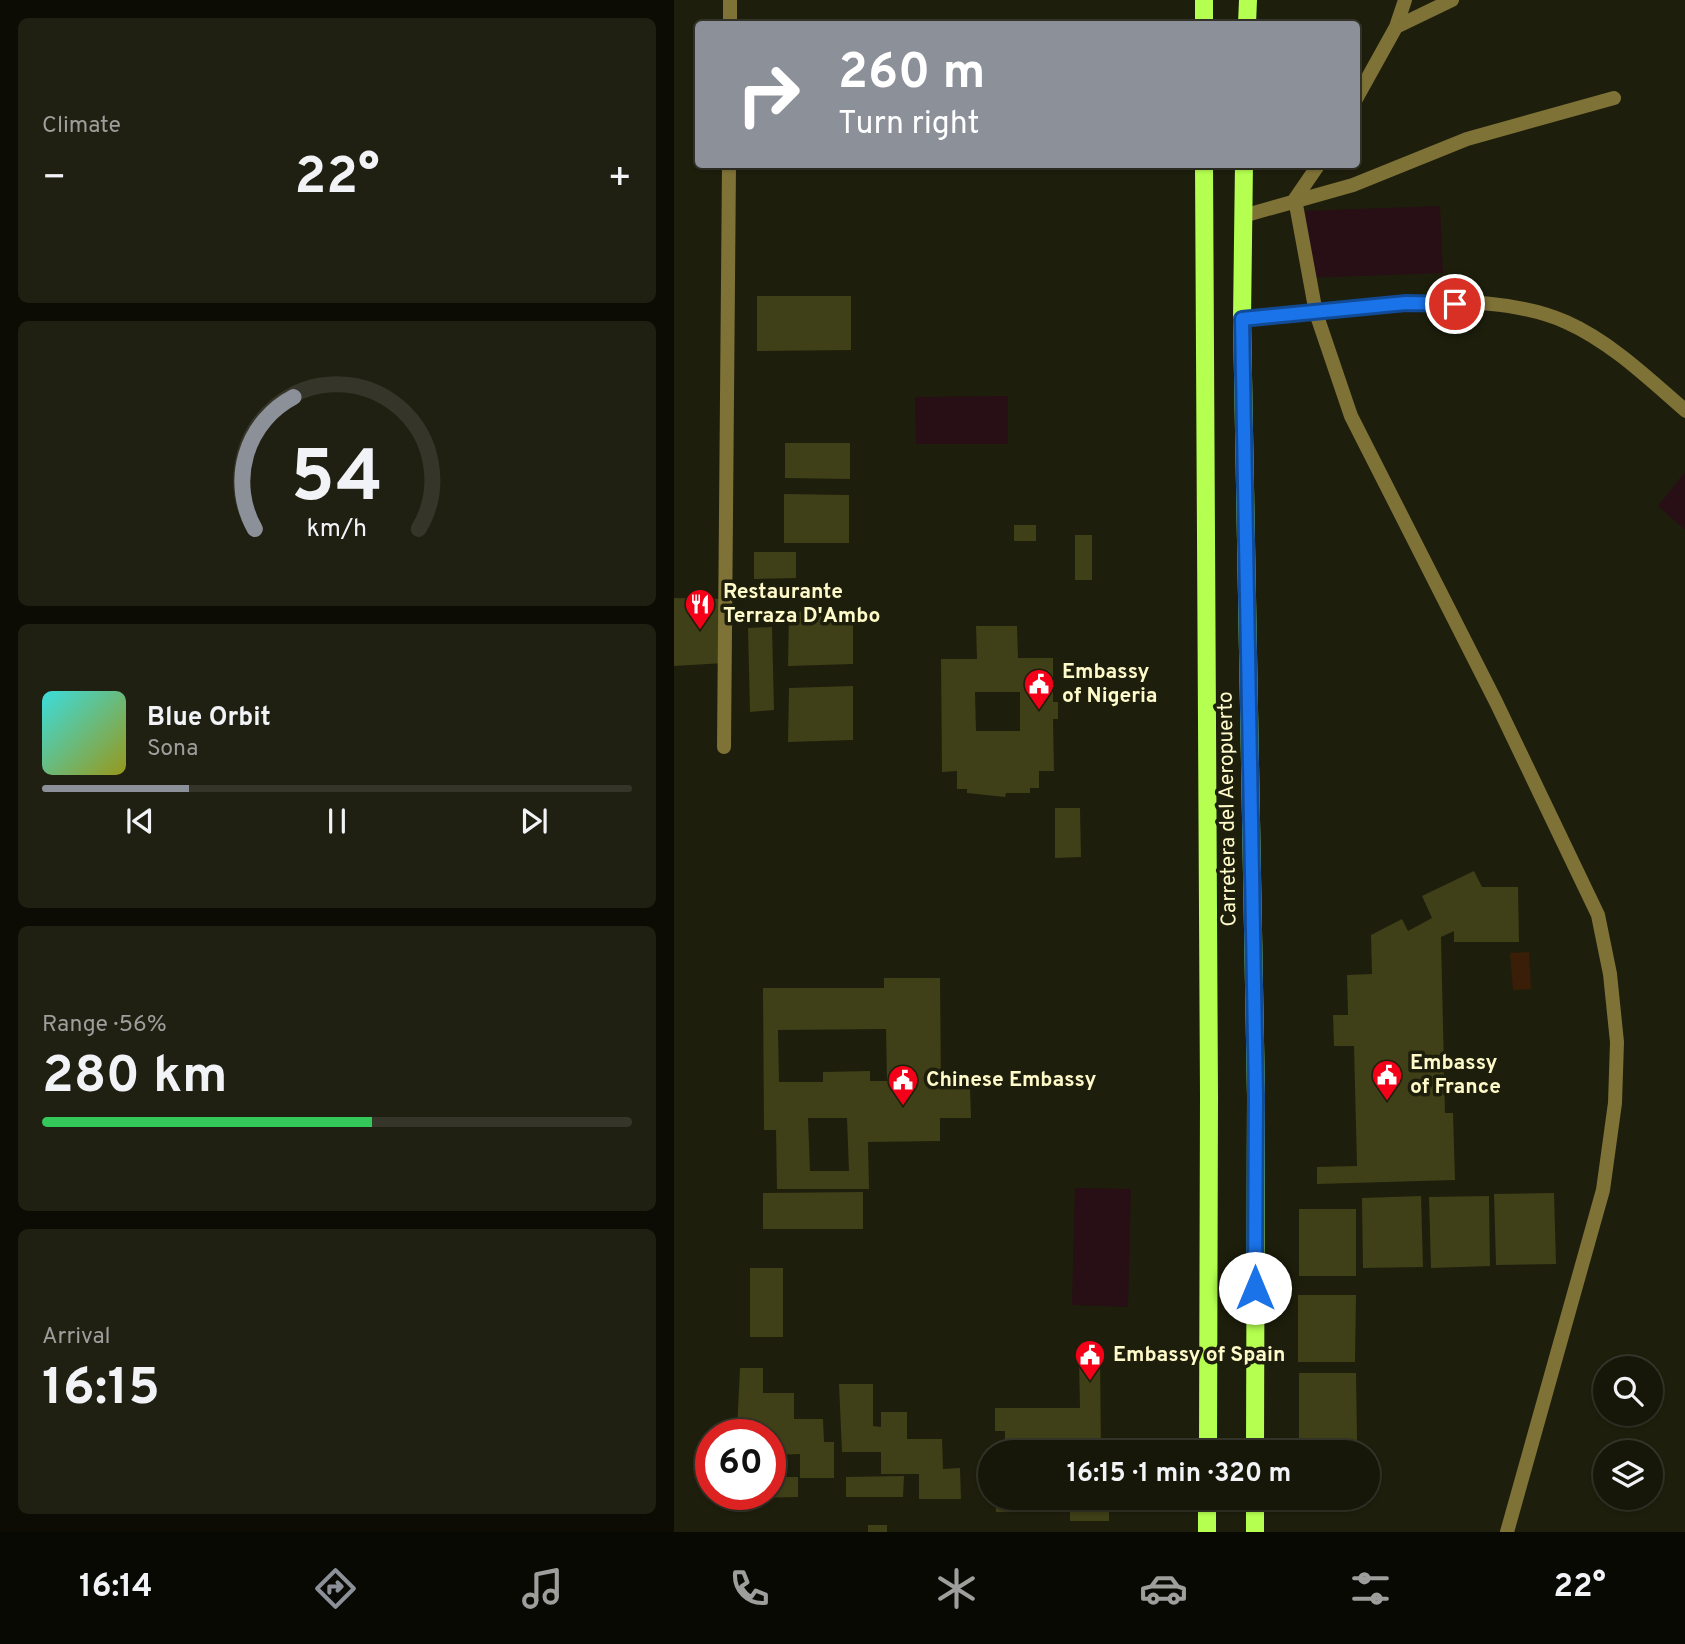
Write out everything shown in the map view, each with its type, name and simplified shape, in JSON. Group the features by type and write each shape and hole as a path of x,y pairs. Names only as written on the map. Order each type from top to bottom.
{"main road":[{"path":"1204,0 1204,21"},
{"path":"1247,21 1248,0"},
{"name":"Carretera del Aeropuerto","path":"1204,168 1210,1097 1208,1440"},
{"name":"Carretera del Aeropuerto","path":"1244,168 1242,319 1256,1096 1255,1440"},
{"path":"1207,1510 1207,1532"},
{"path":"1255,1510 1255,1532"}],"street":[{"path":"730,0 730,21"},
{"path":"1360,92 1396,27 1405,0"},
{"path":"1396,27 1452,0"},
{"path":"1243,216 1295,199 1353,185 1467,139 1614,98"},
{"path":"724,747 729,168"},
{"path":"1316,168 1295,199 1316,313 1351,416 1502,714 1598,915 1610,974 1617,1042 1616,1103 1603,1190 1508,1532"},
{"path":"1242,319 1406,303 1504,305 1566,322 1628,361 1685,411"}],"shaded area":[{"path":"1440,206 1443,273 1305,278 1302,211"},
{"path":"1008,396 1008,444 916,444 915,397"},
{"path":"1685,472 1685,530 1658,506"},
{"path":"1529,952 1531,989 1513,990 1510,953"},
{"path":"1075,1188 1131,1189 1128,1307 1072,1305"}],"building":[{"path":"757,296 851,296 851,350 757,351"},
{"path":"785,443 850,443 850,479 785,478"},
{"path":"784,494 849,495 849,543 784,543"},
{"path":"1014,525 1036,525 1036,541 1014,541"},
{"path":"1075,535 1092,535 1092,580 1075,580"},
{"path":"754,552 796,552 796,578 754,579"},
{"name":"Restaurante Terraza D'Ambo","path":"674,598 726,599 725,663 674,666"},
{"path":"853,610 853,664 788,666 789,612"},
{"name":"Embassy of Nigeria","path":"976,626 1017,626 1018,658 1053,658 1053,702 1058,702 1058,719 1053,719 1054,771 1039,771 1039,788 1030,788 1030,793 1006,793 1005,797 967,793 967,789 957,789 957,771 942,772 941,659 977,659","holes":["975,692 1020,692 1020,731 976,731"]},
{"path":"772,627 774,710 750,712 748,628"},
{"path":"853,686 853,740 788,742 789,688"},
{"path":"1055,808 1080,808 1081,857 1055,858"},
{"path":"1474,871 1482,887 1518,887 1519,942 1454,942 1454,931 1441,937 1445,1113 1453,1113 1455,1180 1317,1184 1317,1167 1357,1166 1354,1046 1334,1046 1333,1015 1348,1015 1347,975 1372,974 1371,935 1402,919 1408,931 1432,918 1422,896"},
{"path":"884,978 940,978 941,1088 970,1088 971,1118 940,1118 940,1141 868,1142 869,1189 777,1189 776,1130 764,1130 763,988 884,988","holes":["886,1029 887,1081 870,1081 870,1071 823,1072 823,1082 779,1082 778,1030","808,1118 847,1118 849,1171 810,1171"]},
{"path":"863,1192 863,1229 763,1229 763,1193"},
{"path":"1554,1193 1556,1264 1496,1265 1494,1194"},
{"path":"1421,1196 1423,1267 1363,1268 1362,1198"},
{"path":"1489,1196 1490,1266 1431,1268 1429,1197"},
{"path":"1299,1209 1356,1209 1356,1276 1299,1276"},
{"path":"750,1268 783,1268 783,1337 750,1337"},
{"path":"1298,1295 1356,1295 1355,1362 1298,1362"},
{"name":"Embassy of Spain","path":"1100,1356 1101,1440 1005,1440 1005,1431 995,1431 995,1408 1080,1408 1079,1357"},
{"path":"740,1368 763,1368 763,1393 794,1393 794,1419 823,1419 824,1442 834,1442 834,1478 800,1478 800,1454 786,1454 786,1419 738,1419"},
{"path":"1299,1373 1356,1373 1357,1440 1299,1440"},
{"path":"839,1384 873,1384 873,1426 881,1427 881,1412 907,1412 907,1439 942,1439 943,1469 960,1468 961,1499 919,1499 919,1474 881,1474 881,1452 842,1452"},
{"path":"904,1476 903,1497 846,1497 846,1477"},
{"path":"786,1477 798,1477 798,1497 786,1497"},
{"path":"1109,1510 1109,1521 1070,1521 1070,1511 996,1512"},
{"path":"868,1525 887,1525 887,1532 868,1532"}],"place":[{"name":"Restaurante Terraza D'Ambo","path":"700,631"},
{"name":"Embassy of Nigeria","path":"1039,711"},
{"name":"Embassy of France","path":"1387,1102"},
{"name":"Chinese Embassy","path":"903,1107"},
{"name":"Embassy of Spain","path":"1090,1382"}],"route":[{"path":"1255,1288 1256,1096 1242,319 1406,303 1455,304"}]}
